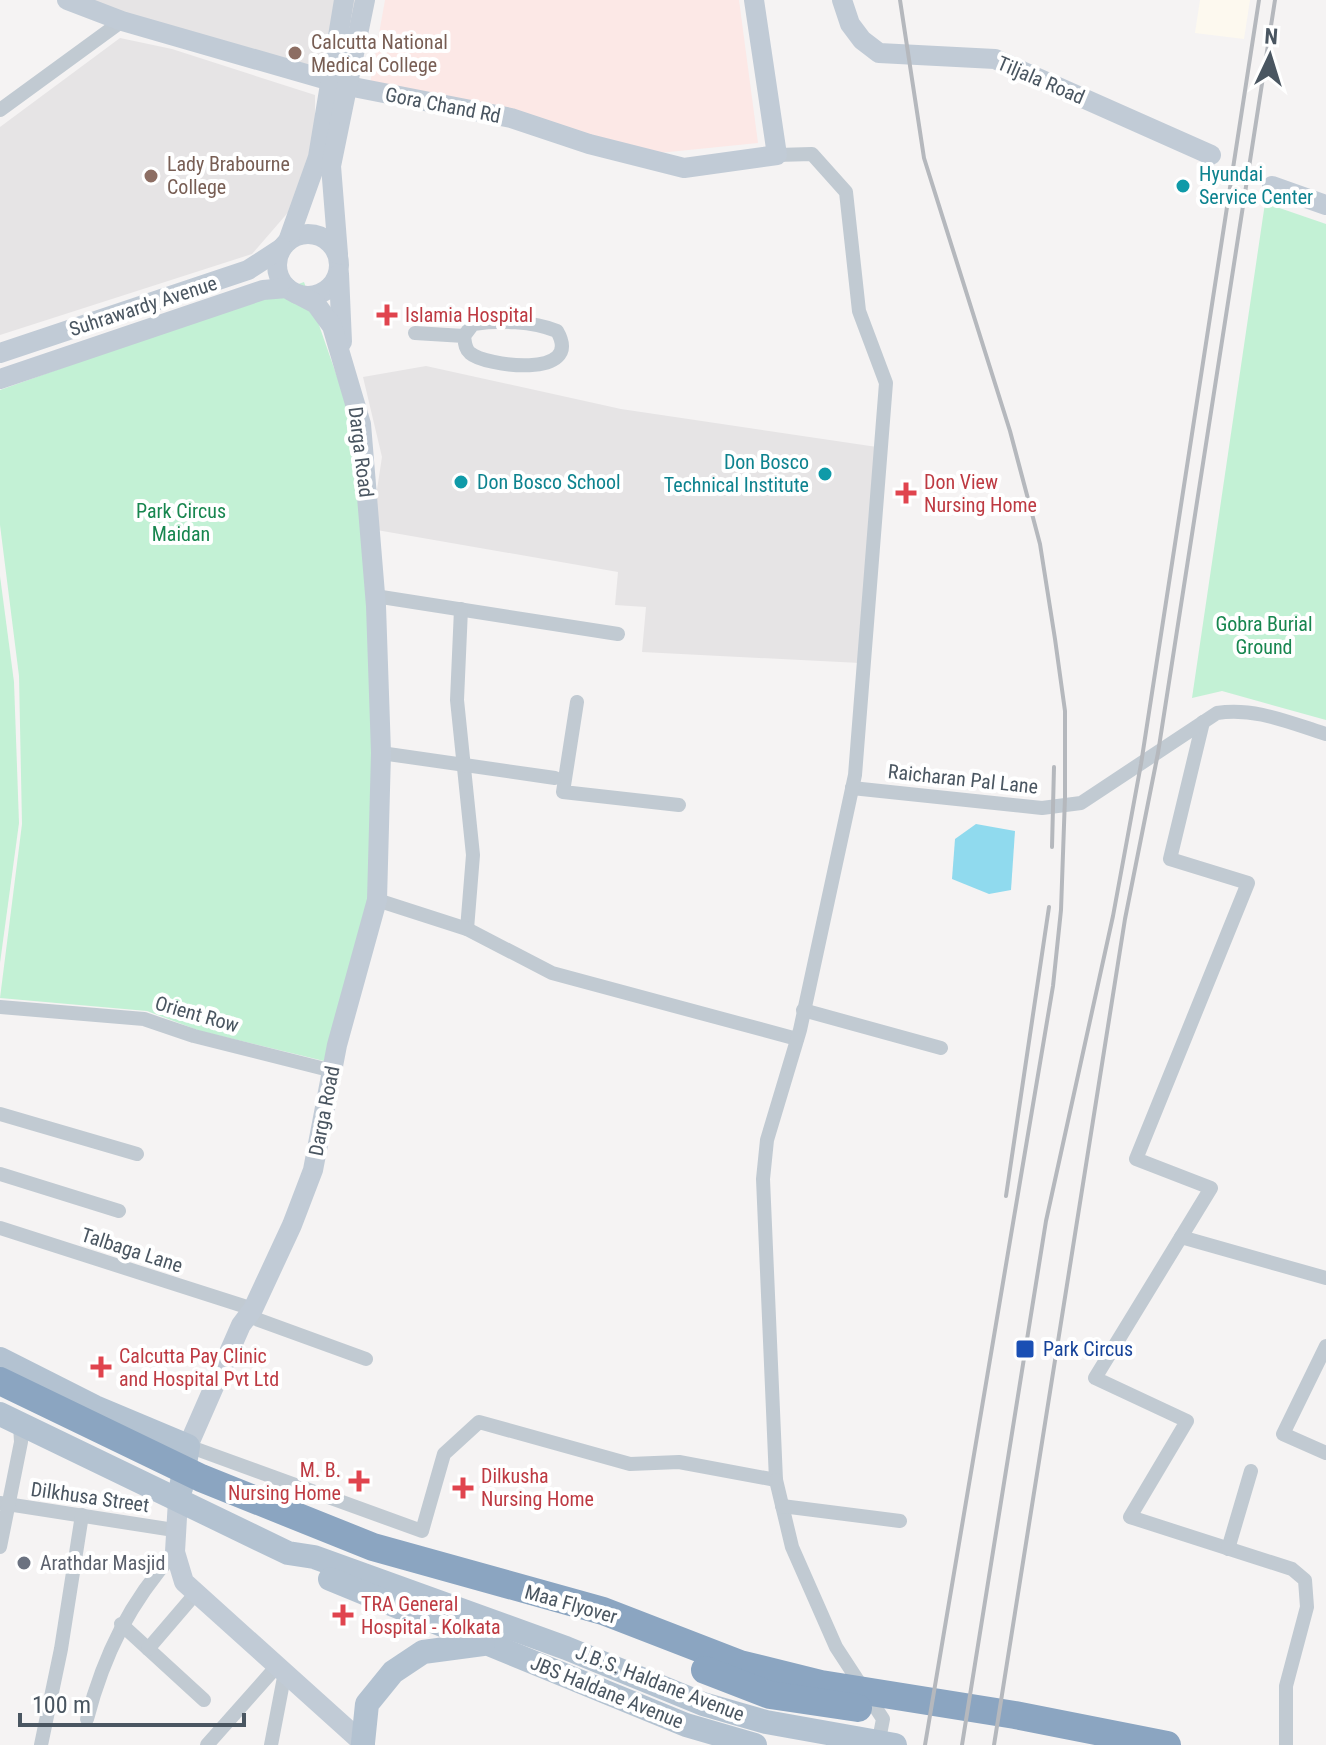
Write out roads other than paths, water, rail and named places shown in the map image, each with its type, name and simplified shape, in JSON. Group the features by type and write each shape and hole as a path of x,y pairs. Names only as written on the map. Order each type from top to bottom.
{"highway":[{"name":"Maa Flyover","path":"0,1381 201,1478 373,1547 603,1611 740,1664 821,1684 1046,1720 1167,1745"},
{"name":"Maa Flyover","path":"0,1395 212,1501 346,1557 590,1627 770,1695 1076,1745"}],"main road":[{"name":"Gora Chand Rd","path":"67,0 122,21 339,83 511,118 589,144 684,168 777,155"},
{"path":"339,83 344,0"},
{"path":"285,245 297,236 319,236 338,264 334,284 319,295 292,291 277,270 285,245 318,157 365,0"},
{"path":"754,0 777,155"},
{"name":"Tiljala Road","path":"842,0 850,24 862,40 879,53 995,59 1211,155"},
{"name":"Darga Road","path":"339,83 331,166 343,357"},
{"path":"1272,186 1326,205"},
{"name":"Suhrawardy Avenue","path":"0,353 248,270 285,245"},
{"name":"Suhrawardy Avenue","path":"0,379 263,290 292,291"},
{"name":"Darga Road","path":"188,1446 313,1170 337,1045 377,900 381,753 375,596 361,424 343,357 324,313 316,304 292,291"},
{"path":"0,1359 95,1407 188,1446 174,1530 178,1571 196,1593 364,1744"},
{"name":"JBS Haldane Avenue","path":"10,1419 288,1553 314,1557 566,1648"},
{"name":"JBS Haldane Avenue","path":"288,1553 303,1569 686,1725 755,1745"},
{"path":"364,1744 367,1704 393,1672 423,1652 490,1644"},
{"name":"J.B.S. Haldane Avenue","path":"566,1648 703,1704 766,1722 895,1745"}],"street":[{"path":"0,110 122,21"},
{"path":"777,155 812,154 846,192 859,311 886,383 852,788 797,1039 767,1140 763,1179 776,1480 792,1547 836,1647 883,1719 878,1745"},
{"path":"493,321 548,328 557,331 562,344 558,355 549,364 536,366 474,357 465,348 464,336 473,324 493,321"},
{"path":"415,333 464,336"},
{"path":"375,596 618,634"},
{"path":"461,609 457,700 473,855 467,929"},
{"path":"577,702 563,792 679,805"},
{"name":"Raicharan Pal Lane","path":"852,788 1042,808 1081,803 1217,713 1235,710 1326,734"},
{"path":"1203,722 1170,859 1248,883 1136,1159 1211,1188 1095,1378 1187,1421 1130,1517 1292,1569 1305,1580 1307,1607 1286,1686 1286,1745"},
{"path":"381,753 555,778"},
{"path":"377,900 467,929 552,973 797,1039"},
{"name":"Orient Row","path":"0,1007 144,1019 194,1036 333,1071"},
{"path":"803,1010 941,1048"},
{"path":"0,1114 137,1154"},
{"path":"0,1174 119,1211"},
{"name":"Talbaga Lane","path":"0,1228 250,1313 366,1359"},
{"path":"1181,1237 1326,1278"},
{"path":"1326,1346 1283,1434 1326,1453"},
{"path":"0,1547 4,1504 21,1442 10,1419"},
{"path":"188,1446 422,1531 444,1454 479,1422 630,1464 679,1462 776,1480"},
{"path":"1228,1549 1251,1471"},
{"name":"Dilkhusa Street","path":"4,1504 174,1530"},
{"path":"782,1506 900,1521"},
{"path":"41,1745 61,1649 82,1515"},
{"path":"87,1719 96,1684 121,1624 144,1587 175,1552"},
{"path":"148,1649 196,1593"},
{"path":"121,1624 204,1700"},
{"path":"207,1745 281,1669"},
{"path":"271,1745 281,1669"}],"water":[{"path":"976,824 1015,831 1011,890 989,894 952,879 955,839"}],"railway":[{"path":"900,0 924,158 1010,431 1040,544 1065,711 1061,910 1053,986 925,1745"},
{"path":"962,1745 1046,1221 1113,916 1141,764 1259,0"},
{"path":"994,1745 1125,919 1158,753 1275,0"},
{"path":"1052,847 1054,767"},
{"path":"1006,1196 1049,907"}],"place":[{"name":"Calcutta National Medical College","path":"295,53"},
{"name":"Lady Brabourne College","path":"151,176"},
{"name":"Hyundai Service Center","path":"1183,186"},
{"name":"Islamia Hospital","path":"387,315"},
{"name":"Don Bosco Technical Institute","path":"825,474"},
{"name":"Don Bosco School","path":"461,482"},
{"name":"Don View Nursing Home","path":"906,493"},
{"name":"Park Circus","path":"1025,1349"},
{"name":"Calcutta Pay Clinic and Hospital Pvt Ltd","path":"101,1367"},
{"name":"M. B. Nursing Home","path":"359,1481"},
{"name":"Dilkusha Nursing Home","path":"463,1488"},
{"name":"Arathdar Masjid","path":"24,1563"},
{"name":"TRA General Hospital - Kolkata","path":"343,1615"}],"park label":[{"name":"Park Circus Maidan","path":"181,522"},
{"name":"Gobra Burial Ground","path":"1264,636"}]}
